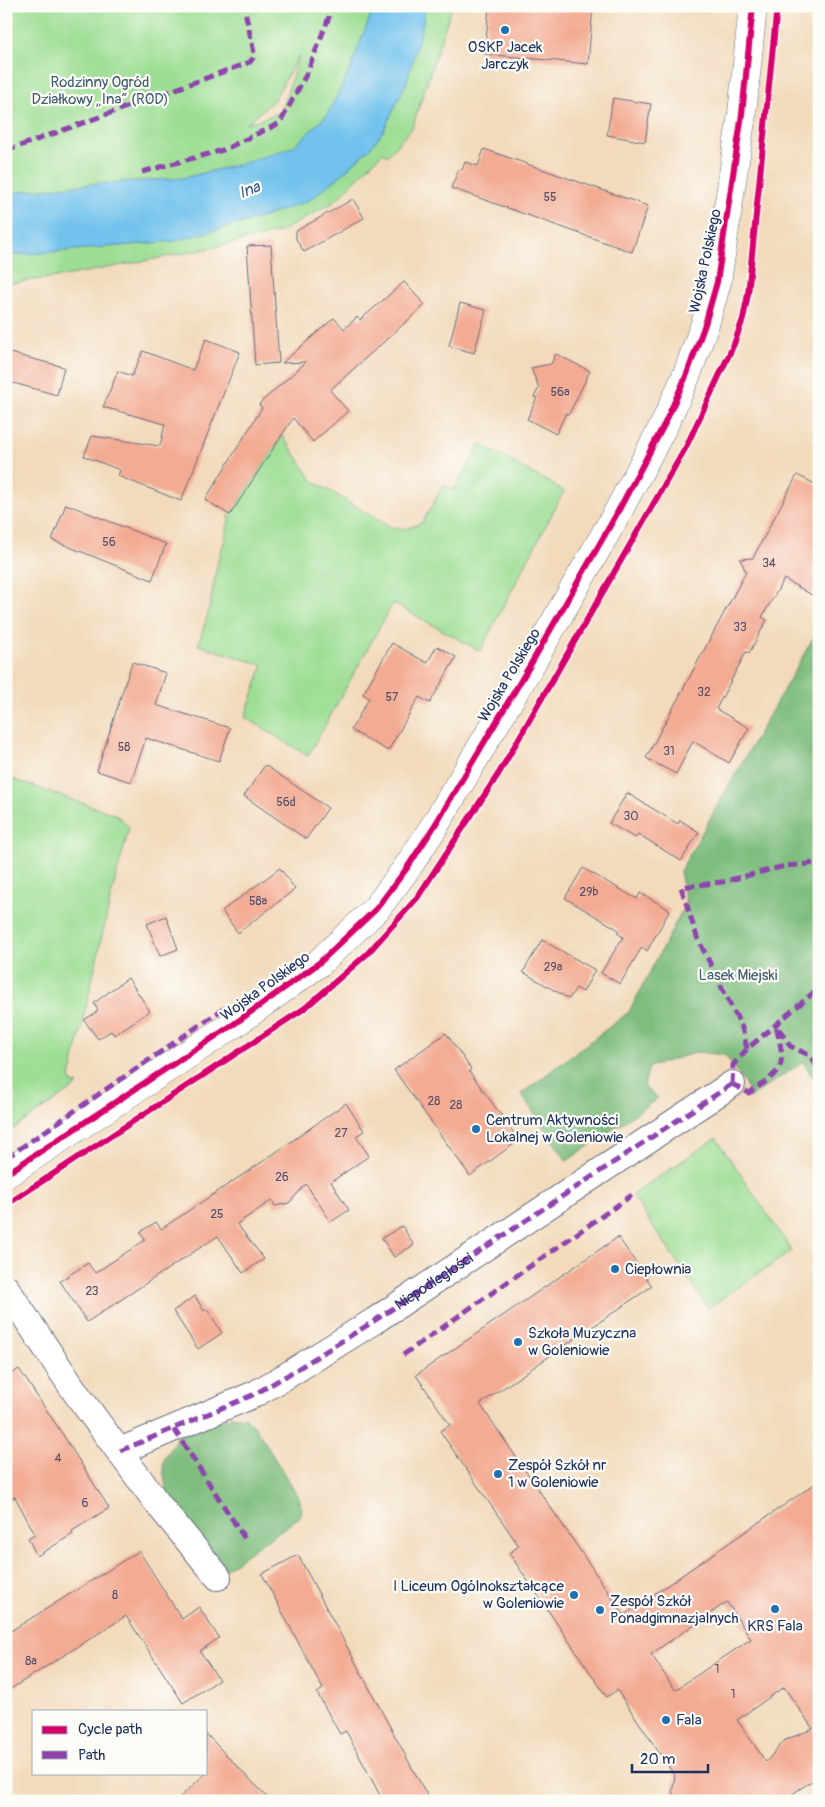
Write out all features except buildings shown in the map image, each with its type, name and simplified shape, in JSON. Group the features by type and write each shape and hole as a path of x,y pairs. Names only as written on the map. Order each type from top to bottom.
{"street":[{"name":"Wojska Polskiego","path":"6,1174 234,1024 319,963 376,909 407,868 532,662 615,517 687,374 705,324 717,282 742,114 753,6"},
{"name":"Niepodległości","path":"120,1451 255,1394 286,1376 445,1274 732,1084"},
{"path":"6,1288 76,1393 158,1504 218,1578"}],"green space":[{"name":"Rodzinny Ogród Działkowy „Ina“ (ROD)","path":"6,6 452,6 412,128 387,156 383,152 334,202 280,232 207,249 64,276 6,284","holes":["299,55 281,112 246,124 274,100"]},
{"path":"282,435 313,481 390,527 405,529 422,523 443,486 455,489 480,444 564,491 480,651 393,603 308,756 245,717 263,665 198,645 208,614 218,561 230,515"},
{"name":"Lasek Miejski","path":"819,628 819,1086 803,1062 749,1098 747,1096 751,1093 725,1055 697,1052 649,1067 644,1086 658,1098 567,1161 521,1094 629,1012 686,903 680,871"},
{"path":"6,777 117,815 129,828 111,896 70,1078 72,1083 78,1085 6,1134"},
{"path":"716,1138 792,1251 708,1308 632,1195"},
{"path":"231,1416 246,1418 256,1428 300,1500 301,1516 223,1571 167,1493 163,1468 165,1457 178,1436"}],"water":[{"name":"Ina","path":"369,6 425,6 423,22 407,81 384,130 371,147 339,177 308,201 260,218 175,241 6,256 6,193 91,184 183,178 244,163 293,147 327,115 349,72 370,17"}],"marked path":[{"path":"6,151 250,62 254,53 244,6"},
{"path":"142,172 223,150 280,123 307,73 329,17 330,6"},
{"path":"747,1049 742,1028 697,937 681,887 722,882 785,866 809,864 819,861"},
{"path":"732,1084 733,1065 747,1049 819,988"},
{"path":"6,1158 226,1007"},
{"path":"732,1084 749,1093 776,1072 782,1059 776,1025"},
{"path":"779,1029 790,1046 809,1055 819,1069"},
{"path":"120,1451 255,1394 286,1376 374,1321 732,1084"},
{"path":"403,1355 632,1195"},
{"path":"174,1429 247,1542"}],"cycle path":[{"path":"6,1174 234,1024 319,963 376,909 407,868 435,825 532,662 615,517 665,423 687,374 705,324 717,282 742,114 753,6"},
{"path":"6,1205 305,1008 367,954 417,898 499,773 686,447 734,344 743,319 748,294 777,6"}],"place":[{"name":"OSKP Jacek Jarczyk","path":"505,30"},
{"name":"Centrum Aktywności Lokalnej w Goleniowie","path":"476,1129"},
{"name":"Ciepłownia","path":"615,1269"},
{"name":"Szkoła Muzyczna w Goleniowie","path":"518,1342"},
{"name":"Zespół Szkół nr 1 w Goleniowie","path":"498,1474"},
{"name":"I Liceum Ogólnokształcące w Goleniowie","path":"574,1595"},
{"name":"KRS Fala","path":"775,1609"},
{"name":"Zespół Szkół Ponadgimnazjalnych","path":"600,1610"},
{"name":"Fala","path":"666,1720"}]}
